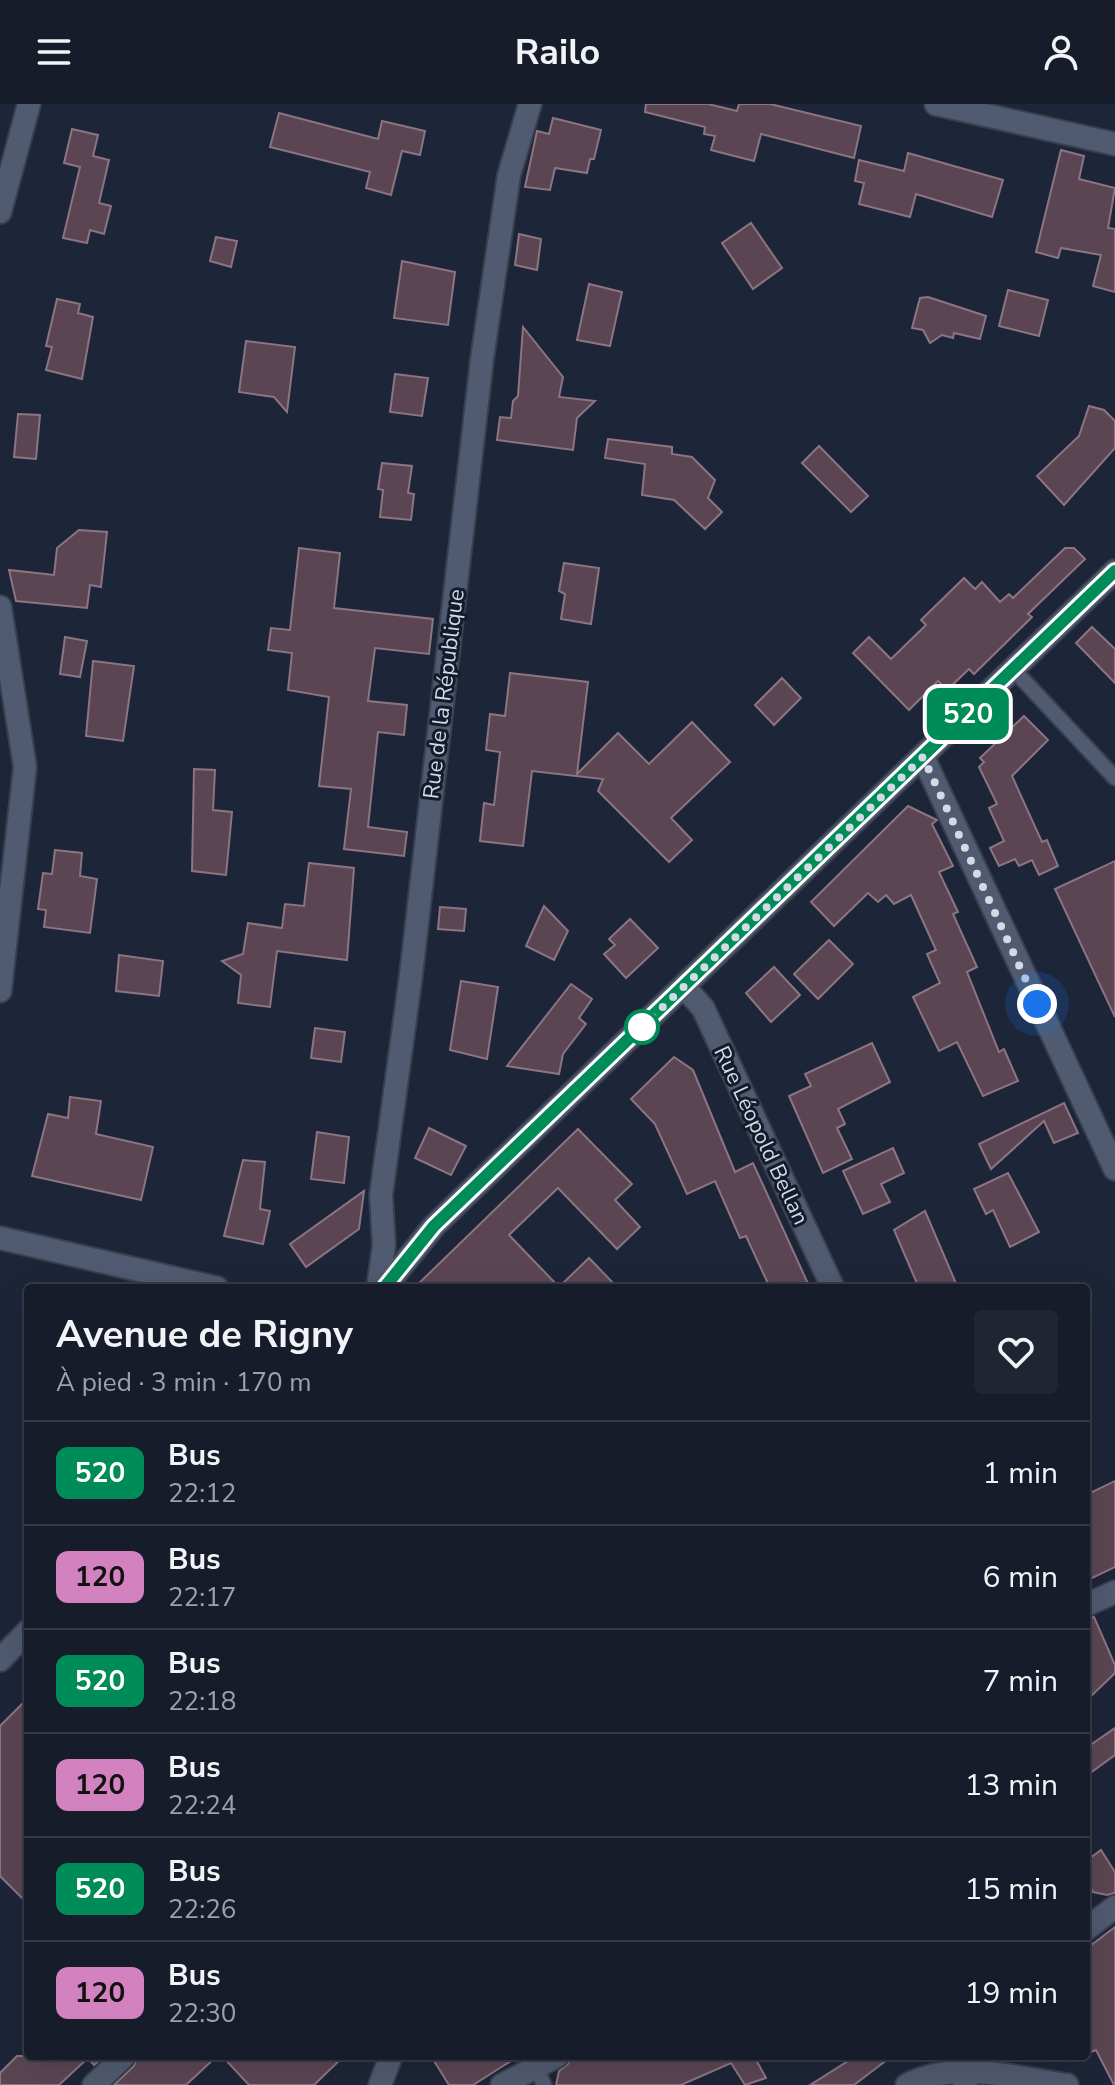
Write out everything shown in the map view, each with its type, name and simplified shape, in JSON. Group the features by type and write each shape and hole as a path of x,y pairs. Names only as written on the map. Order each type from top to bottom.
{"street":[{"path":"0,212 29,104"},
{"name":"Rue de la République","path":"381,1284 384,1245 381,1195 411,975 482,359 509,175 530,104"},
{"path":"936,104 1115,144"},
{"path":"384,1284 434,1226 1115,571"},
{"path":"0,607 25,767 0,991"},
{"path":"923,757 1115,1169"},
{"name":"Rue Léopold Bellan","path":"684,987 703,1008 831,1284"},
{"path":"0,1238 200,1284"},
{"path":"1090,1603 1115,1592"},
{"path":"0,1660 24,1635"},
{"path":"1090,1921 1115,1907"},
{"path":"94,2085 120,2060"},
{"path":"502,2085 541,2077 554,2060"},
{"path":"907,2085 925,2076 959,2070 1067,2085"}],"lane":[{"path":"1014,670 1115,778"}],"building":[{"path":"646,104 708,104 737,111 739,104 770,104 861,126 854,158 761,134 754,161 711,150 715,136 704,134 705,127 645,112"},
{"path":"279,113 378,139 382,121 425,131 420,155 402,151 391,195 366,188 370,172 270,147"},
{"path":"553,118 601,130 594,159 590,159 587,173 555,168 550,190 525,187 537,131 549,134"},
{"path":"72,129 98,135 93,156 109,160 99,203 111,206 104,234 90,230 87,243 63,238 80,167 64,163"},
{"path":"1061,150 1084,156 1079,179 1115,188 1108,228 1115,229 1115,292 1093,286 1101,255 1061,248 1058,258 1036,252"},
{"path":"908,153 1003,180 992,217 916,194 910,217 859,204 864,183 855,181 859,160 904,171"},
{"path":"751,223 782,268 753,289 722,243"},
{"path":"519,234 541,239 537,270 515,265"},
{"path":"216,237 237,241 231,267 210,261"},
{"path":"402,261 455,272 448,325 394,318"},
{"path":"589,284 622,292 610,346 577,340"},
{"path":"1008,290 1048,300 1039,336 999,326"},
{"path":"928,297 986,316 980,339 954,333 953,338 942,335 930,343 923,330 912,328 920,298"},
{"path":"57,299 80,304 78,313 93,317 82,379 46,370 52,347 46,346"},
{"path":"523,327 563,377 559,397 595,401 577,418 573,450 497,440 500,417 511,418 513,401 518,396"},
{"path":"246,341 295,347 287,412 274,397 239,392"},
{"path":"395,374 428,378 422,416 390,412"},
{"path":"1089,406 1104,410 1115,421 1115,448 1064,505 1037,476 1079,436"},
{"path":"18,414 40,415 36,459 14,457"},
{"path":"608,439 672,447 672,454 692,457 715,480 708,498 722,512 705,529 674,500 642,495 645,464 605,458"},
{"path":"819,446 868,496 851,512 802,463"},
{"path":"382,463 412,466 408,493 414,494 411,520 380,517 383,490 378,489"},
{"path":"79,530 107,532 101,587 90,585 87,608 16,601 9,570 54,575 57,548"},
{"path":"299,548 340,553 334,608 433,619 429,654 375,648 368,701 407,705 404,735 378,732 368,827 407,832 404,856 344,849 351,789 319,786 329,697 288,690 292,653 268,650 271,628 290,630"},
{"path":"1065,548 1074,548 1085,559 1028,614 1032,617 974,674 969,669 947,690 938,681 909,710 853,653 869,637 891,659 926,625 921,620 964,578 975,589 982,582 1000,602 1009,594 1013,598"},
{"path":"564,563 599,568 591,624 561,619 565,594 559,591"},
{"path":"1092,627 1115,649 1115,683 1076,643"},
{"path":"65,637 87,641 80,677 60,674"},
{"path":"93,661 134,666 123,741 86,736"},
{"path":"510,673 588,682 577,774 618,733 649,764 692,722 730,762 671,818 692,840 669,862 598,791 603,779 532,771 523,846 480,841 484,803 494,805 500,752 486,750 490,714 505,716"},
{"path":"782,678 801,698 774,725 755,705"},
{"path":"1024,716 1048,740 1012,776 1042,842 1047,840 1058,866 1039,875 1032,860 1019,866 1015,859 999,866 990,848 1004,841 989,808 997,804 979,767 984,762 980,758"},
{"path":"194,769 215,770 213,810 232,812 226,875 192,871"},
{"path":"908,806 937,820 932,824 953,866 939,872 958,912 953,914 977,967 967,972 999,1052 1004,1049 1018,1081 983,1096 957,1042 939,1051 913,997 940,983 927,954 936,950 911,895 894,904 886,895 878,902 868,893 834,926 811,902"},
{"path":"55,850 82,853 80,876 97,879 90,933 44,927 46,910 38,909 43,873 52,874"},
{"path":"1115,861 1115,1017 1055,889"},
{"path":"309,863 354,868 347,960 277,951 270,1007 238,1003 241,975 222,961 243,954 248,923 282,928 285,904 304,906"},
{"path":"544,906 568,931 554,960 526,946"},
{"path":"440,907 466,909 464,931 438,929"},
{"path":"630,919 658,948 626,978 604,954 615,945 609,939"},
{"path":"829,940 853,964 818,999 794,974"},
{"path":"119,955 163,961 159,996 116,991"},
{"path":"774,967 800,995 771,1022 746,993"},
{"path":"461,981 498,987 487,1059 450,1050"},
{"path":"571,984 592,999 579,1018 586,1024 563,1054 559,1074 507,1066"},
{"path":"315,1028 345,1032 341,1062 311,1058"},
{"path":"872,1043 890,1082 838,1109 845,1124 837,1128 852,1159 823,1173 789,1096 811,1086 805,1074"},
{"path":"674,1057 693,1070 735,1172 753,1163 808,1284 768,1284 746,1236 740,1238 715,1181 687,1194 655,1124 631,1099"},
{"path":"70,1097 101,1101 96,1134 153,1147 141,1200 32,1176 48,1114 68,1118"},
{"path":"1064,1103 1078,1133 1054,1143 1044,1121 991,1169 979,1144"},
{"path":"429,1128 466,1146 451,1175 415,1158"},
{"path":"578,1129 632,1184 615,1200 640,1227 617,1249 558,1188 509,1235 556,1284 418,1284"},
{"path":"317,1132 349,1137 344,1183 311,1179"},
{"path":"893,1148 904,1173 881,1184 890,1202 863,1214 843,1171"},
{"path":"243,1160 265,1162 260,1209 270,1211 263,1244 224,1236"},
{"path":"1008,1173 1039,1232 1010,1247 993,1210 986,1214 974,1189"},
{"path":"364,1191 359,1229 306,1267 290,1244"},
{"path":"925,1211 956,1284 917,1284 894,1230"},
{"path":"589,1258 614,1284 562,1284"},
{"path":"1115,1481 1115,1567 1090,1579 1090,1493"},
{"path":"1094,1617 1115,1665 1115,1673 1090,1697 1090,1618"},
{"path":"24,1702 24,1900 0,1876 0,1726"},
{"path":"1115,1728 1115,1755 1090,1773 1090,1745"},
{"path":"1101,1850 1115,1872 1115,1893 1093,1892 1090,1887 1090,1858"},
{"path":"1115,1927 1115,2085 1096,2050 1090,2050 1090,1946"},
{"path":"17,2056 24,2056 24,2060 86,2060 59,2085 0,2085 0,2073"},
{"path":"136,2060 213,2060 186,2085 114,2085"},
{"path":"226,2060 340,2060 314,2085 249,2085"},
{"path":"433,2060 513,2060 473,2085 449,2085"},
{"path":"570,2060 756,2060 766,2078 745,2085 731,2063 681,2085 556,2085 559,2071"},
{"path":"850,2060 887,2060 854,2085 810,2085"}],"bus line":[{"name":"520","path":"387,1284 434,1226 1115,571"}],"route":[{"path":"642,1027 923,757 1037,1004"}]}
